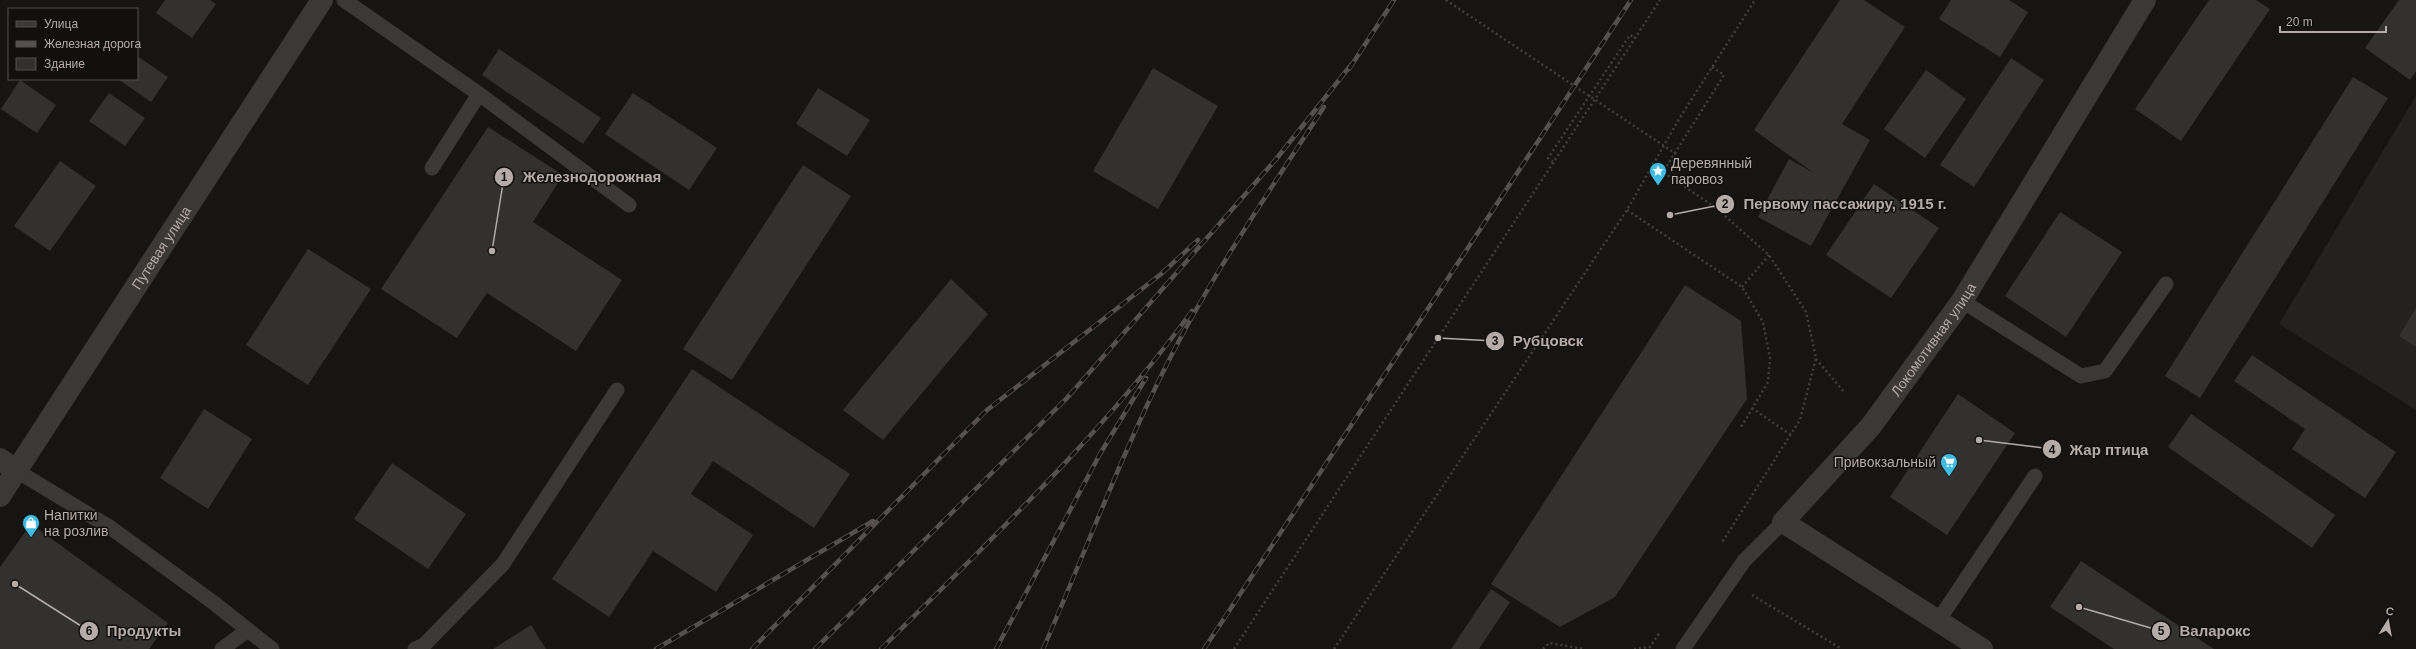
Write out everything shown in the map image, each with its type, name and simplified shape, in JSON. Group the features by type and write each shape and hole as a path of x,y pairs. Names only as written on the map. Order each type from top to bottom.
{"street":[{"name":"Путевая улица","path":"0,496 9,465 322,0"},
{"name":"Локомотивная улица","path":"1783,522 1871,426 1962,301 2145,0"},
{"path":"1783,522 1982,649"}],"lane":[{"path":"344,0 479,94 629,205"},
{"path":"432,168 479,94"},
{"path":"1962,301 2080,376 2105,370 2166,284"},
{"path":"415,649 424,645 503,564 617,390"},
{"path":"9,465 110,528 272,649"},
{"path":"1938,621 2035,476"},
{"name":"Локомотивная улица","path":"1683,649 1744,561 1783,522"},
{"path":"222,649 248,630"}],"path":[{"path":"1446,0 1676,154"},
{"path":"1234,649 1660,0"},
{"path":"1334,649 1627,210 1679,119 1756,0"},
{"path":"1553,162 1548,158 1630,35 1635,38"},
{"path":"1712,67 1724,75 1717,90 1663,172 1716,208 1769,255 1806,312 1816,358 1800,420 1720,546"},
{"path":"1627,210 1742,288 1763,322 1770,358 1768,382 1740,429"},
{"path":"1742,288 1769,255"},
{"path":"1816,358 1845,393"},
{"path":"1752,408 1791,435"},
{"path":"1746,591 1842,649"},
{"path":"1634,649 1650,647 1663,628"},
{"path":"1543,649 1549,643 1584,649"}],"shaded area":[{"path":"2416,96 2416,410 2279,324"}],"building":[{"path":"165,0 210,0 216,4 192,38 156,13"},
{"path":"1840,0 1864,0 1905,27 1842,124 1870,140 1811,246 1758,217 1789,159 1814,173 1754,130"},
{"path":"1951,0 2009,0 2028,12 2000,57 1939,19"},
{"path":"2209,0 2256,0 2270,9 2181,141 2135,109"},
{"path":"2399,0 2416,0 2416,71 2410,80 2365,48"},
{"path":"499,49 601,118 583,144 482,75"},
{"path":"138,57 168,77 151,102 119,80 138,80"},
{"path":"2011,58 2044,80 1974,187 1940,165"},
{"path":"1153,68 1218,106 1158,209 1093,171"},
{"path":"1926,70 1966,99 1925,158 1884,129"},
{"path":"2353,77 2388,98 2200,398 2165,376"},
{"path":"20,80 56,105 37,133 1,109"},
{"path":"818,88 870,120 847,156 796,124"},
{"path":"109,93 145,118 125,146 89,121"},
{"path":"633,93 717,148 689,190 605,134"},
{"path":"488,127 563,175 533,222 622,280 576,351 487,293 457,338 381,289"},
{"path":"60,161 96,186 50,251 14,226"},
{"path":"803,165 851,196 732,380 683,349"},
{"path":"1874,184 1939,228 1891,298 1826,255"},
{"path":"2060,212 2122,252 2066,337 2005,296"},
{"path":"308,249 371,289 308,385 246,345"},
{"path":"951,279 988,314 883,440 843,410"},
{"path":"1685,285 1741,321 1747,399 1615,597 1560,627 1491,584"},
{"path":"2416,308 2416,347 2399,336"},
{"path":"2252,355 2396,452 2365,498 2292,449 2305,429 2234,381"},
{"path":"692,369 850,474 814,528 713,461 691,494 753,535 716,592 653,551 609,617 552,579"},
{"path":"1958,394 2015,433 1947,535 1890,497"},
{"path":"204,409 252,439 208,509 160,478"},
{"path":"2191,414 2335,515 2312,548 2168,447"},
{"path":"392,463 466,514 428,569 354,519"},
{"path":"31,524 168,623 149,649 0,649 0,567"},
{"path":"2081,561 2214,649 2114,649 2050,607"},
{"path":"1491,589 1510,602 1479,649 1451,649"},
{"path":"531,625 546,649 493,649"}],"railway":[{"path":"1349,69 1394,0"},
{"path":"1204,649 1631,0"},
{"path":"815,649 1067,398 1277,158 1351,65"},
{"path":"1043,649 1119,468 1151,397 1185,329 1223,264 1324,107"},
{"path":"752,649 987,410 1161,274 1198,240"},
{"path":"881,649 1003,527 1083,444 1121,401 1192,311"},
{"path":"996,649 1100,454 1146,378"},
{"path":"656,649 873,521"}],"place":[{"name":"Деревянный паровоз","path":"1658,186"},
{"name":"Первому пассажиру, 1915 г.","path":"1670,215"},
{"name":"Железнодорожная","path":"492,251"},
{"name":"Рубцовск","path":"1438,338"},
{"name":"Жар птица","path":"1979,440"},
{"name":"Привокзальный","path":"1949,477"},
{"name":"Напитки на розлив","path":"31,538"},
{"name":"Продукты","path":"15,584"},
{"name":"Валарокс","path":"2079,607"}]}
